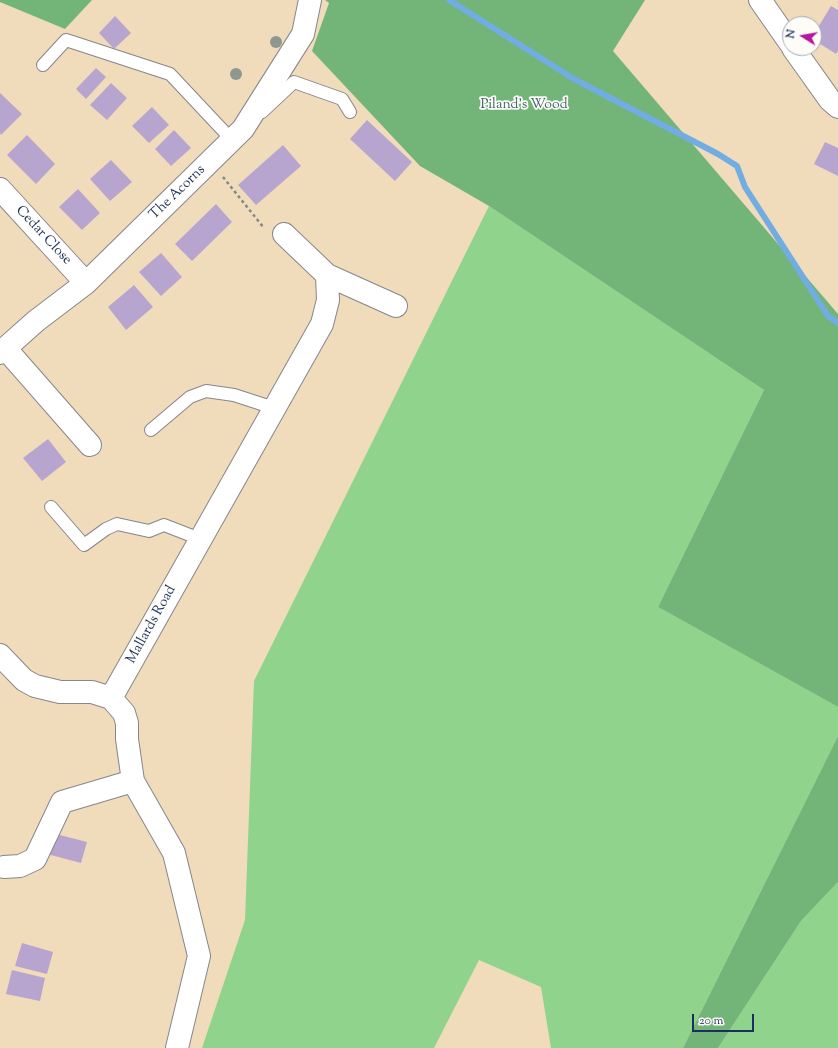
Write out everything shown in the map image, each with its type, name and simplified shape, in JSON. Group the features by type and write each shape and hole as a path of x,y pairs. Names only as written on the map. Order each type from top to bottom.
{"street":[{"name":"The Acorns","path":"3,350 36,321 86,283 238,134 303,34 310,0"},
{"path":"760,0 782,32"},
{"path":"799,56 830,100 838,107"},
{"name":"Cedar Close","path":"0,189 86,283"},
{"path":"284,234 328,275 396,306"},
{"name":"Mallards Road","path":"111,698 322,324 328,300 328,275"},
{"path":"3,350 90,445"},
{"path":"2,661 24,680 47,690 92,692 111,698 124,713 127,723 127,739 133,781 174,853 199,956 177,1048"},
{"path":"4,867 20,866 35,859 62,802 133,781"}],"lane":[{"path":"43,64 66,40 170,74 238,134 294,82 342,99 350,112"},
{"path":"151,430 190,397 206,392 234,394 274,408"},
{"path":"51,507 84,545 106,529 117,524 149,531 164,525 200,539"}],"path":[{"path":"210,162 268,233 284,234"}],"green space":[{"path":"0,0 92,0 65,29 0,2"},
{"name":"Piland's Wood","path":"325,0 645,0 613,51 838,314 838,707 658,607 764,390 489,206 420,166 312,51 329,3"},
{"path":"489,206 764,390 658,607 838,707 838,736 683,1048 551,1048 541,987 479,960 434,1048 202,1048 245,920 254,681"},
{"path":"838,736 838,882 801,921 718,1048 683,1048"},
{"path":"838,882 838,1048 718,1048 801,921"}],"building":[{"path":"831,6 838,10 838,51 836,54 822,45 822,21"},
{"path":"115,16 131,33 114,49 99,33"},
{"path":"96,68 106,77 86,99 76,89"},
{"path":"111,83 127,98 107,120 90,105"},
{"path":"0,93 22,114 1,135 0,133"},
{"path":"152,107 169,125 149,143 132,126"},
{"path":"367,120 412,162 395,181 350,139"},
{"path":"174,130 191,148 171,166 155,149"},
{"path":"27,135 55,164 36,184 7,155"},
{"path":"825,142 838,148 838,176 814,164"},
{"path":"283,145 301,166 256,205 238,185"},
{"path":"111,160 132,182 110,201 90,179"},
{"path":"78,189 100,213 82,230 59,207"},
{"path":"216,204 232,222 192,261 175,244"},
{"path":"161,253 182,277 161,296 139,272"},
{"path":"134,285 153,307 126,330 108,307"},
{"path":"48,439 66,462 42,481 23,458"},
{"path":"52,833 87,842 81,863 47,854"},
{"path":"22,943 53,952 47,974 15,966"},
{"path":"12,970 45,978 40,1001 6,994"}],"waterway":[{"path":"449,0 574,79 718,154 737,166 745,187 828,316 838,323"}]}
